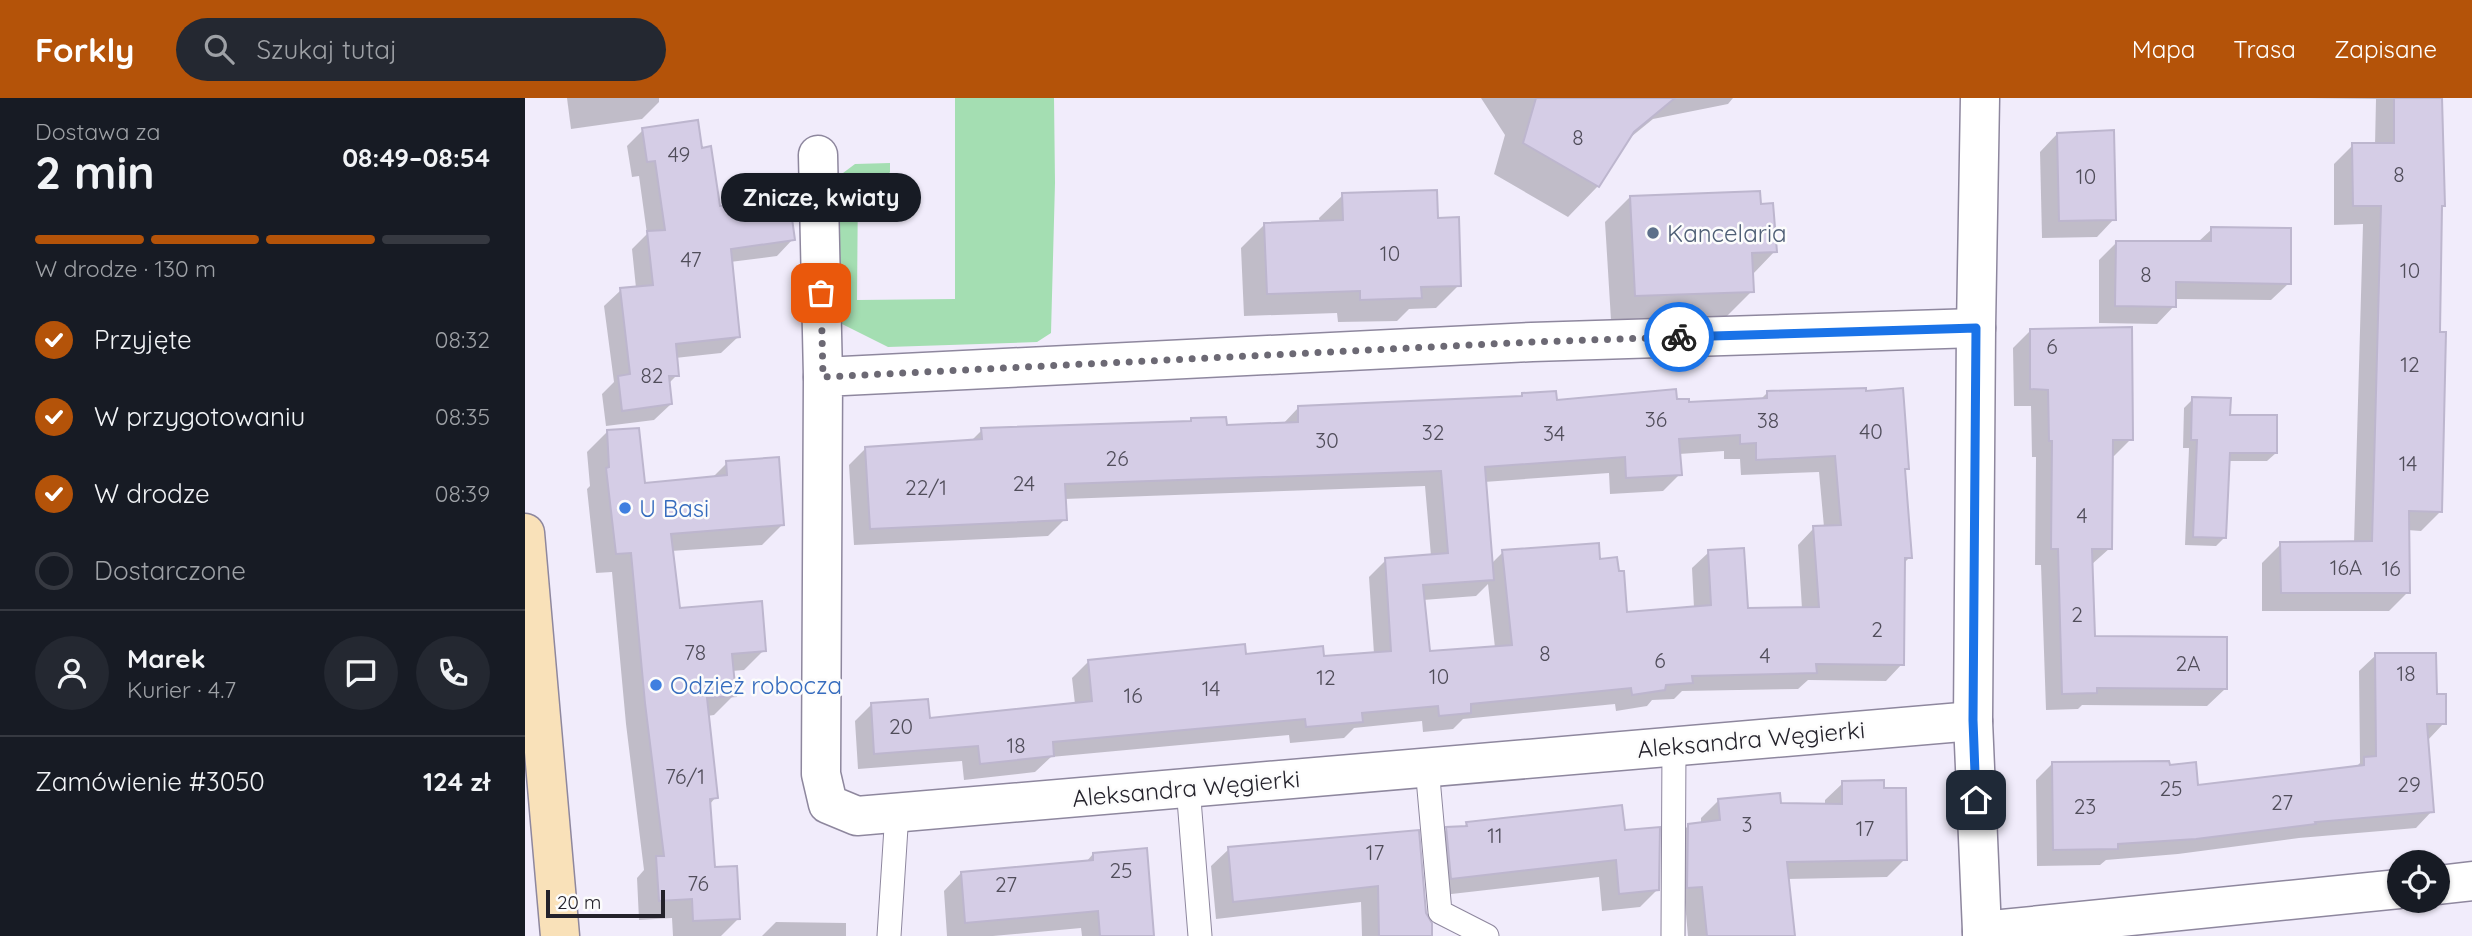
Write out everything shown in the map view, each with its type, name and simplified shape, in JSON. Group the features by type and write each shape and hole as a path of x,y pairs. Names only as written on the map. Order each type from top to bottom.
{"street":[{"path":"1980,98 1973,720 1982,934 2387,890"},
{"name":"Aleksandra Węgierki","path":"818,155 823,377 821,774 828,804 857,816 1973,720"},
{"path":"823,377 1532,342 1976,328"},
{"path":"525,533 561,936"},
{"path":"2450,884 2472,881"}],"lane":[{"path":"1673,936 1674,746"},
{"path":"1426,767 1440,912 1487,936"},
{"path":"1188,788 1200,936"},
{"path":"889,936 897,813"}],"green space":[{"path":"955,98 1054,98 1051,333 1037,342 888,347 840,323 839,176 855,164 890,163 890,172 886,178 858,181 857,300 955,299"}],"building":[{"path":"1536,98 1675,98 1634,132 1599,187 1523,143"},
{"path":"2394,98 2442,98 2445,206 2442,206 2440,332 2446,332 2442,512 2409,511 2410,593 2281,593 2280,542 2372,541 2381,206 2353,206 2352,143 2394,143"},
{"path":"698,120 702,148 711,146 720,206 789,197 795,240 731,249 740,337 676,344 679,376 669,376 672,404 622,411 618,376 630,374 620,288 653,285 647,231 665,230 655,161 647,162 642,128"},
{"path":"2114,130 2116,220 2059,221 2057,133"},
{"path":"1437,190 1438,218 1459,217 1461,286 1421,287 1422,298 1360,300 1360,291 1267,294 1264,223 1343,220 1342,193"},
{"path":"1760,191 1761,204 1773,203 1777,252 1752,253 1754,292 1635,296 1630,196"},
{"path":"2211,227 2291,228 2291,284 2176,282 2176,307 2115,306 2116,241 2211,241"},
{"path":"2132,327 2133,440 2113,440 2112,549 2092,549 2095,636 2227,637 2227,689 2097,688 2097,693 2062,694 2058,549 2051,549 2052,441 2049,441 2048,390 2030,389 2030,329"},
{"path":"1866,388 1866,391 1903,388 1909,469 1905,469 1912,558 1905,558 1904,665 1816,664 1817,673 1692,676 1693,683 1666,685 1665,690 1632,695 1631,688 1471,704 1471,713 1439,716 1438,706 1362,713 1363,722 1306,727 1305,719 1053,742 1054,756 980,764 978,746 874,754 871,703 928,699 930,718 1092,701 1088,660 1245,644 1246,654 1323,646 1324,656 1391,651 1385,558 1448,553 1441,471 1065,484 1067,520 870,529 865,447 982,439 981,428 1191,421 1191,418 1226,417 1227,425 1298,422 1298,406 1522,396 1522,393 1556,391 1557,400 1676,389 1677,399 1689,399 1689,402 1767,398 1767,391","holes":["1740,435 1740,444 1756,443 1756,460 1835,456 1841,525 1813,526 1819,607 1748,608 1744,548 1708,550 1711,605 1627,612 1624,571 1619,571 1617,557 1600,559 1599,543 1502,550 1512,645 1430,651 1423,585 1494,580 1485,467 1625,457 1626,478 1682,475 1679,439"]},
{"path":"2192,397 2231,398 2230,415 2277,415 2277,453 2230,453 2226,538 2193,537 2197,440 2191,440"},
{"path":"639,428 645,483 727,475 726,461 779,457 784,525 671,534 680,608 762,601 766,651 732,654 736,696 707,698 718,798 710,799 715,867 737,866 740,919 693,921 692,899 659,901 656,856 664,856 645,703 631,553 616,554 606,468 609,467 607,430"},
{"path":"2375,653 2436,653 2437,694 2446,694 2446,724 2427,724 2434,812 2315,822 2316,824 2196,839 2118,844 2118,849 2053,850 2052,762 2169,761 2170,765 2196,762 2198,785 2364,765 2364,757 2376,756"},
{"path":"1884,780 1884,788 1906,788 1907,860 1787,862 1795,936 1707,936 1702,887 1687,888 1688,824 1720,820 1718,799 1780,793 1781,803 1842,804 1842,781"},
{"path":"1622,805 1625,830 1660,827 1659,890 1619,894 1616,860 1451,879 1446,827 1467,826 1466,822"},
{"path":"1419,830 1426,913 1432,923 1432,936 1379,936 1378,886 1233,902 1228,847"},
{"path":"1147,848 1154,936 1100,936 1098,911 965,923 961,872 1093,860 1093,853"}],"way so far":[{"path":"821,293 823,377 1679,337"}],"place":[{"name":"Kancelaria","path":"1653,233"},
{"name":"Znicze, kwiaty","path":"821,293"},
{"name":"U Basi","path":"625,508"},
{"name":"Odzież robocza","path":"656,685"}],"route":[{"path":"1679,337 1976,328 1973,720 1976,800"}]}
